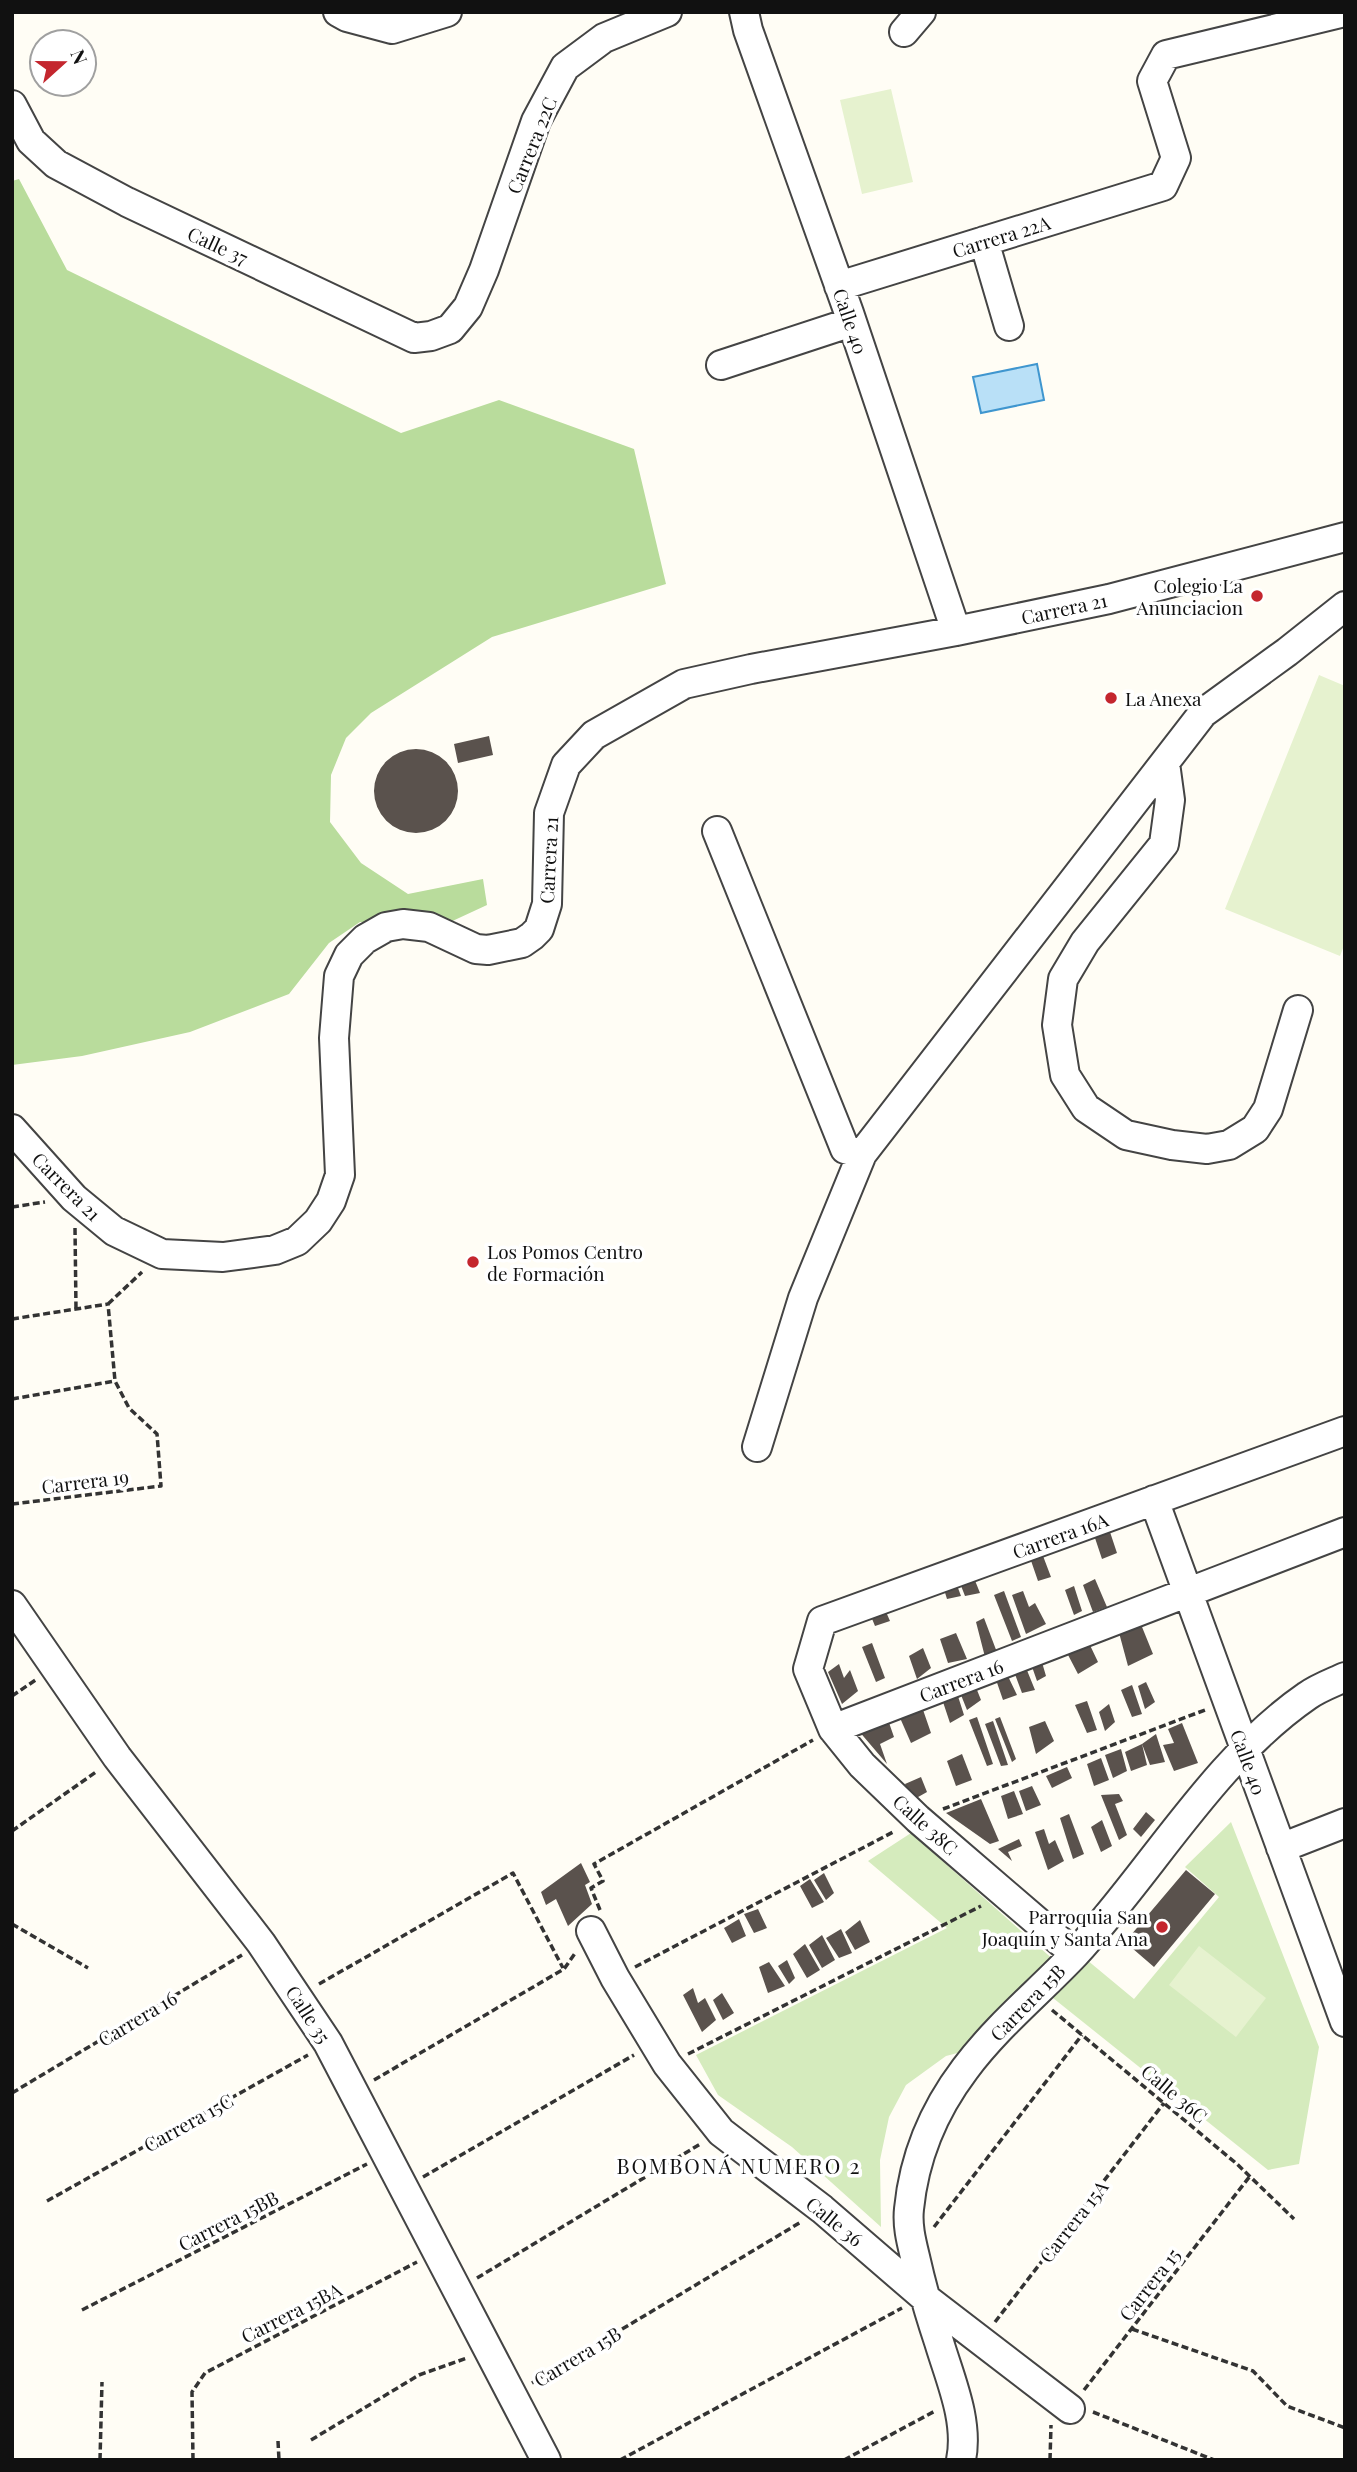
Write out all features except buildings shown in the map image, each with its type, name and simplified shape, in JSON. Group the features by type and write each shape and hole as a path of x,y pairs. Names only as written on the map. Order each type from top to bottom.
{"street":[{"path":"338,12 392,29 447,12"},
{"name":"Carrera 22C","path":"450,328 468,307 484,270 536,121 565,67 604,38 667,12"},
{"name":"Carrera 22A","path":"839,286 1163,186 1176,158 1152,81 1166,55 1345,12"},
{"name":"Calle 40","path":"751,18 956,631"},
{"name":"Calle 37","path":"12,105 31,141 55,164 127,202 414,338 432,336 450,328"},
{"path":"984,241 1009,326"},
{"path":"721,365 852,321"},
{"name":"Carrera 21","path":"12,1129 74,1198 114,1231 162,1254 220,1246 275,1250 297,1241 318,1221 331,1200 340,1175 334,1038 339,976 349,955 365,939 386,927 403,924 429,927 476,949 488,950 522,943 532,936 539,929 547,904 549,813 566,765 594,735 684,684 1109,599 1345,537"},
{"path":"757,1447 803,1298 862,1154 1203,713 1345,606"},
{"path":"1165,763 1170,800 1164,844 1085,942 1063,979 1056,1025 1065,1075 1086,1108 1126,1135 1207,1149 1229,1145 1255,1129 1268,1109 1298,1010"},
{"path":"717,831 845,1149 862,1154"},
{"name":"Carrera 16A","path":"808,1669 822,1621 1345,1431"},
{"name":"Calle 40","path":"1154,1500 1345,2022"},
{"name":"Carrera 16","path":"833,1729 1345,1532"},
{"name":"Calle 35","path":"12,1605 117,1757 299,1996 328,2043 546,2460"},
{"name":"Calle 38C","path":"808,1669 833,1729 862,1765 918,1819 1075,1954"},
{"path":"1245,1749 1275,1720 1309,1694 1345,1677"},
{"name":"Carrera 15B","path":"924,2297 909,2234 908,2211 916,2166 927,2132 965,2068 1032,1994 1075,1954 1245,1749"},
{"path":"1281,1848 1345,1823"},
{"name":"Calle 36","path":"591,1931 615,1978 661,2054 721,2132 822,2209 924,2297 1070,2409"},
{"path":"924,2297 957,2399 964,2443 961,2460"}],"path":[{"path":"74,1198 76,1309"},
{"path":"12,1319 108,1304 162,1254"},
{"path":"12,1399 115,1381 108,1304"},
{"name":"Carrera 19","path":"12,1504 161,1486 157,1434 130,1408 115,1381"},
{"path":"354,2092 564,1969 601,1914 591,1888 603,1881 594,1864 833,1729"},
{"path":"12,1831 117,1757"},
{"path":"299,1996 513,1873 564,1969"},
{"path":"404,2188 661,2054 1005,1894"},
{"path":"12,1924 88,1968"},
{"name":"Carrera 16","path":"12,2093 261,1943"},
{"name":"Calle 36C","path":"1032,1994 1250,2176 1294,2219"},
{"name":"Carrera 15C","path":"47,2201 328,2043"},
{"name":"Carrera 15A","path":"981,2340 1164,2103"},
{"path":"457,2290 721,2132"},
{"name":"Carrera 15BB","path":"82,2310 386,2154"},
{"name":"Carrera 15","path":"1070,2409 1250,2176"},
{"name":"Carrera 15B","path":"512,2395 822,2209"},
{"name":"Carrera 15BA","path":"192,2460 192,2392 205,2373 437,2252"},
{"path":"1132,2329 1253,2371 1287,2406 1345,2428"},
{"path":"311,2440 419,2375 489,2351"},
{"path":"100,2460 102,2382"},
{"path":"845,2460 957,2399"},
{"path":"1070,2409 1097,2413 1214,2460"},
{"path":"278,2441 278,2460"}],"green space":[{"path":"891,89 913,182 862,194 840,100"},
{"path":"19,179 67,270 401,433 499,400 634,449 666,584 492,637 371,713 346,738 331,775 330,822 361,863 408,894 483,879 487,905 446,924 360,922 329,943 289,994 190,1032 82,1056 12,1065 12,181"},
{"path":"1319,675 1345,686 1345,943 1340,956 1225,909"},
{"path":"1231,1822 1319,2047 1299,2164 1268,2170 1048,1994 1081,1955 1134,1999 1219,1897 1185,1867"},
{"path":"911,1833 1056,1962 984,2046 946,2056 906,2085 889,2117 880,2160 881,2227 792,2147 718,2095 696,2055 947,1928 868,1861"},
{"path":"1199,1946 1266,1998 1236,2037 1169,1985"}],"water":[{"path":"1037,364 1044,400 981,413 973,377"}],"place":[{"name":"Colegio La Anunciacion","path":"1257,596"},
{"name":"La Anexa","path":"1111,698"},
{"name":"Los Pomos Centro de Formación","path":"473,1262"},
{"name":"Parroquia San Joaquín y Santa Ana","path":"1162,1927"}],"district":[{"name":"BOMBONÁ NUMERO 2","path":"739,2165"}]}
